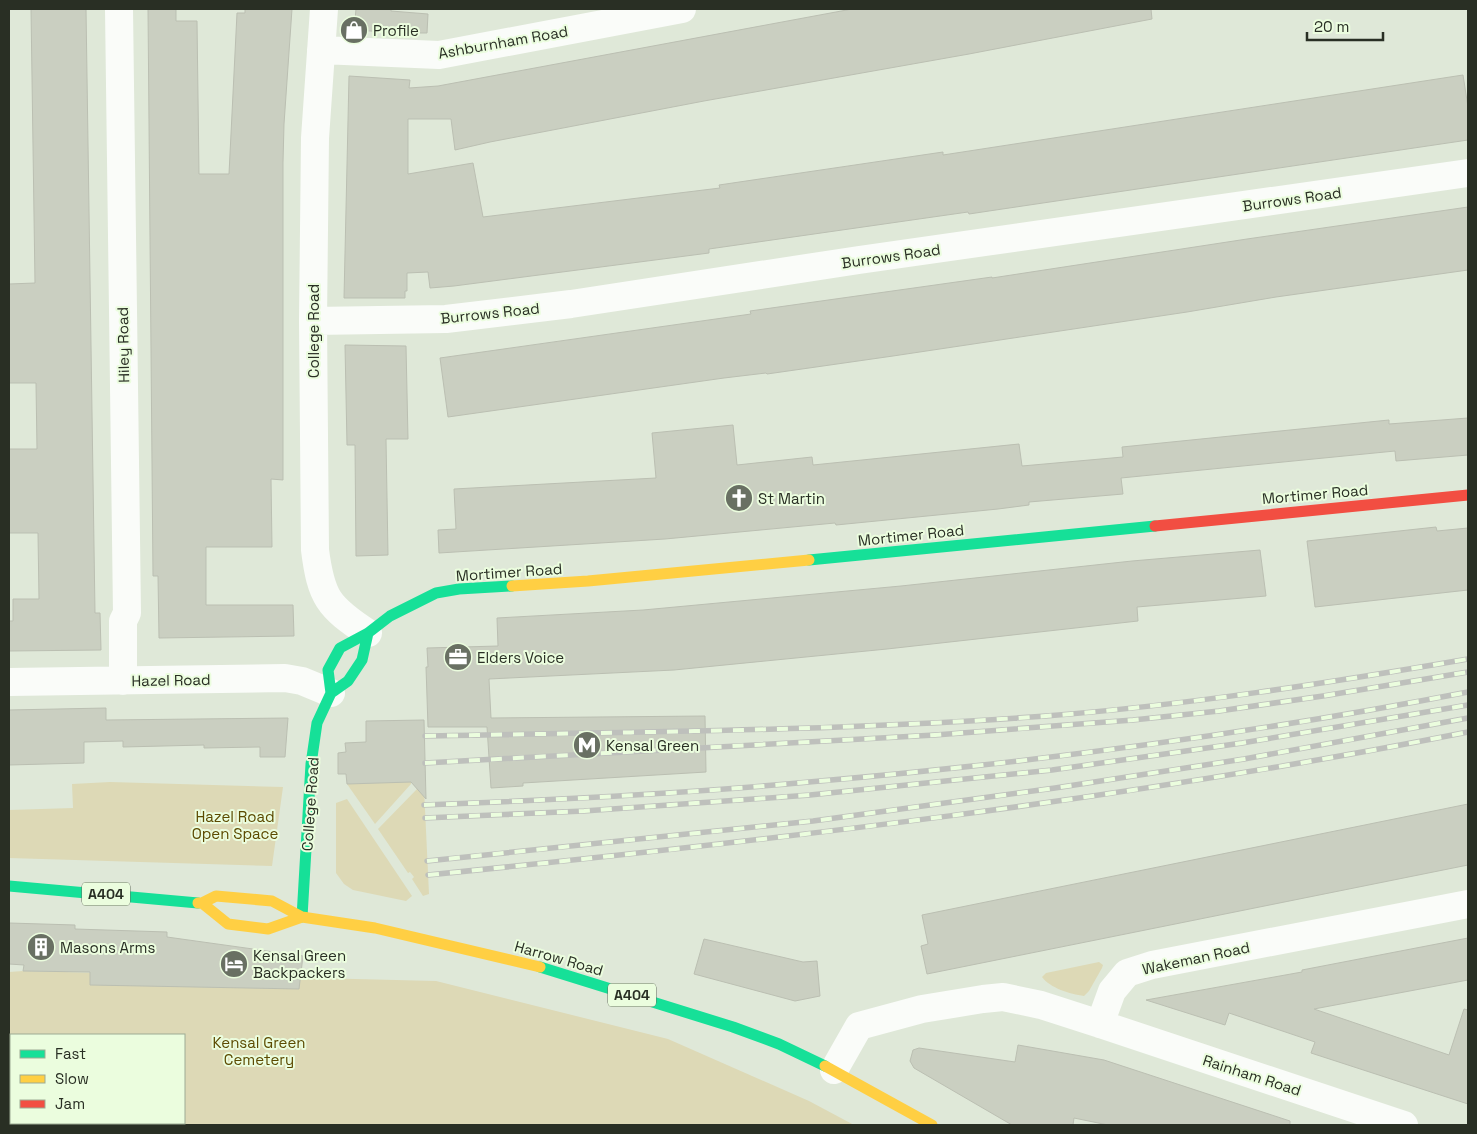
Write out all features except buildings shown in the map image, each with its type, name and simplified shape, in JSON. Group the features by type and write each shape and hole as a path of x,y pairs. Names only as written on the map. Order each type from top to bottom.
{"main road":[{"name":"Mortimer Road","path":"368,633 390,616 433,595 459,589 588,581 790,562 1468,494"},
{"name":"College Road","path":"331,693 328,670 340,648 368,633"},
{"name":"College Road","path":"302,917 311,764 317,723 331,693 348,681 362,660 368,633"},
{"name":"Harrow Road","path":"9,886 202,903 216,896 272,901 302,917 375,928 530,964 733,1026 779,1044 834,1070 932,1125"},
{"name":"Harrow Road","path":"202,903 228,924 268,929 302,917"}],"street":[{"name":"Hiley Road","path":"119,9 127,613 122,621 123,680"},
{"name":"College Road","path":"324,9 315,138 313,321 315,550 318,577 329,602 368,633"},
{"name":"Ashburnham Road","path":"321,50 439,55 682,9"},
{"name":"Burrows Road","path":"313,321 446,319 572,304 859,260 1468,173"},
{"name":"Hazel Road","path":"9,682 285,678 302,681 331,693"},
{"name":"Wakeman Road","path":"1100,1024 1112,991 1127,973 1152,965 1468,904"},
{"path":"834,1070 860,1026 922,1009 1003,997 1041,1006 1100,1024"},
{"name":"Rainham Road","path":"1100,1024 1404,1125"}],"green space":[{"path":"411,775 411,784 375,824 347,784 397,782"},
{"name":"Hazel Road Open Space","path":"110,782 283,787 272,866 9,858 9,810 73,808 72,784"},
{"path":"424,788 429,894 423,896 412,879 414,877 410,872 408,873 378,829 417,789"},
{"path":"347,799 412,896 406,901 353,890 344,884 336,873 336,803"},
{"path":"1099,962 1103,965 1102,968 1089,991 1084,996 1061,990 1042,977 1046,973"},
{"name":"Kensal Green Cemetery","path":"23,971 436,981 668,1039 809,1101 854,1125 9,1125 9,972"}],"railway":[{"path":"425,736 813,728 1046,716 1152,706 1258,692 1468,659"},
{"path":"425,763 935,735 1133,720 1219,711 1468,672"},
{"path":"424,805 569,799 713,790 975,766 1222,734 1468,692"},
{"path":"425,818 584,811 810,795 1052,770 1242,743 1468,705"},
{"path":"427,861 813,821 1055,788 1244,759 1468,718"},
{"path":"428,875 819,832 1080,798 1339,756 1468,732"}],"traffic: fast":[{"path":"809,560 1155,526"},
{"path":"331,693 328,670 340,648 368,633 390,616 436,593 459,589 512,586"},
{"path":"302,917 311,764 317,723 331,693 348,681 362,660 368,633"},
{"path":"9,886 198,903"},
{"path":"540,967 733,1027 779,1044 825,1066"}],"traffic: slow":[{"path":"512,586 588,581 809,560"},
{"path":"202,903 216,896 272,901 302,917 375,928 540,967"},
{"path":"198,903 202,903 228,924 268,929 302,917"},
{"path":"825,1066 932,1125"}],"traffic: jam":[{"path":"1155,526 1468,495"}],"place":[{"name":"Profile","path":"354,30"},
{"name":"St Martin","path":"739,498"},
{"name":"Elders Voice","path":"458,657"},
{"name":"Kensal Green","path":"587,745"},
{"name":"Masons Arms","path":"41,947"},
{"name":"Kensal Green Backpackers","path":"234,964"}]}
